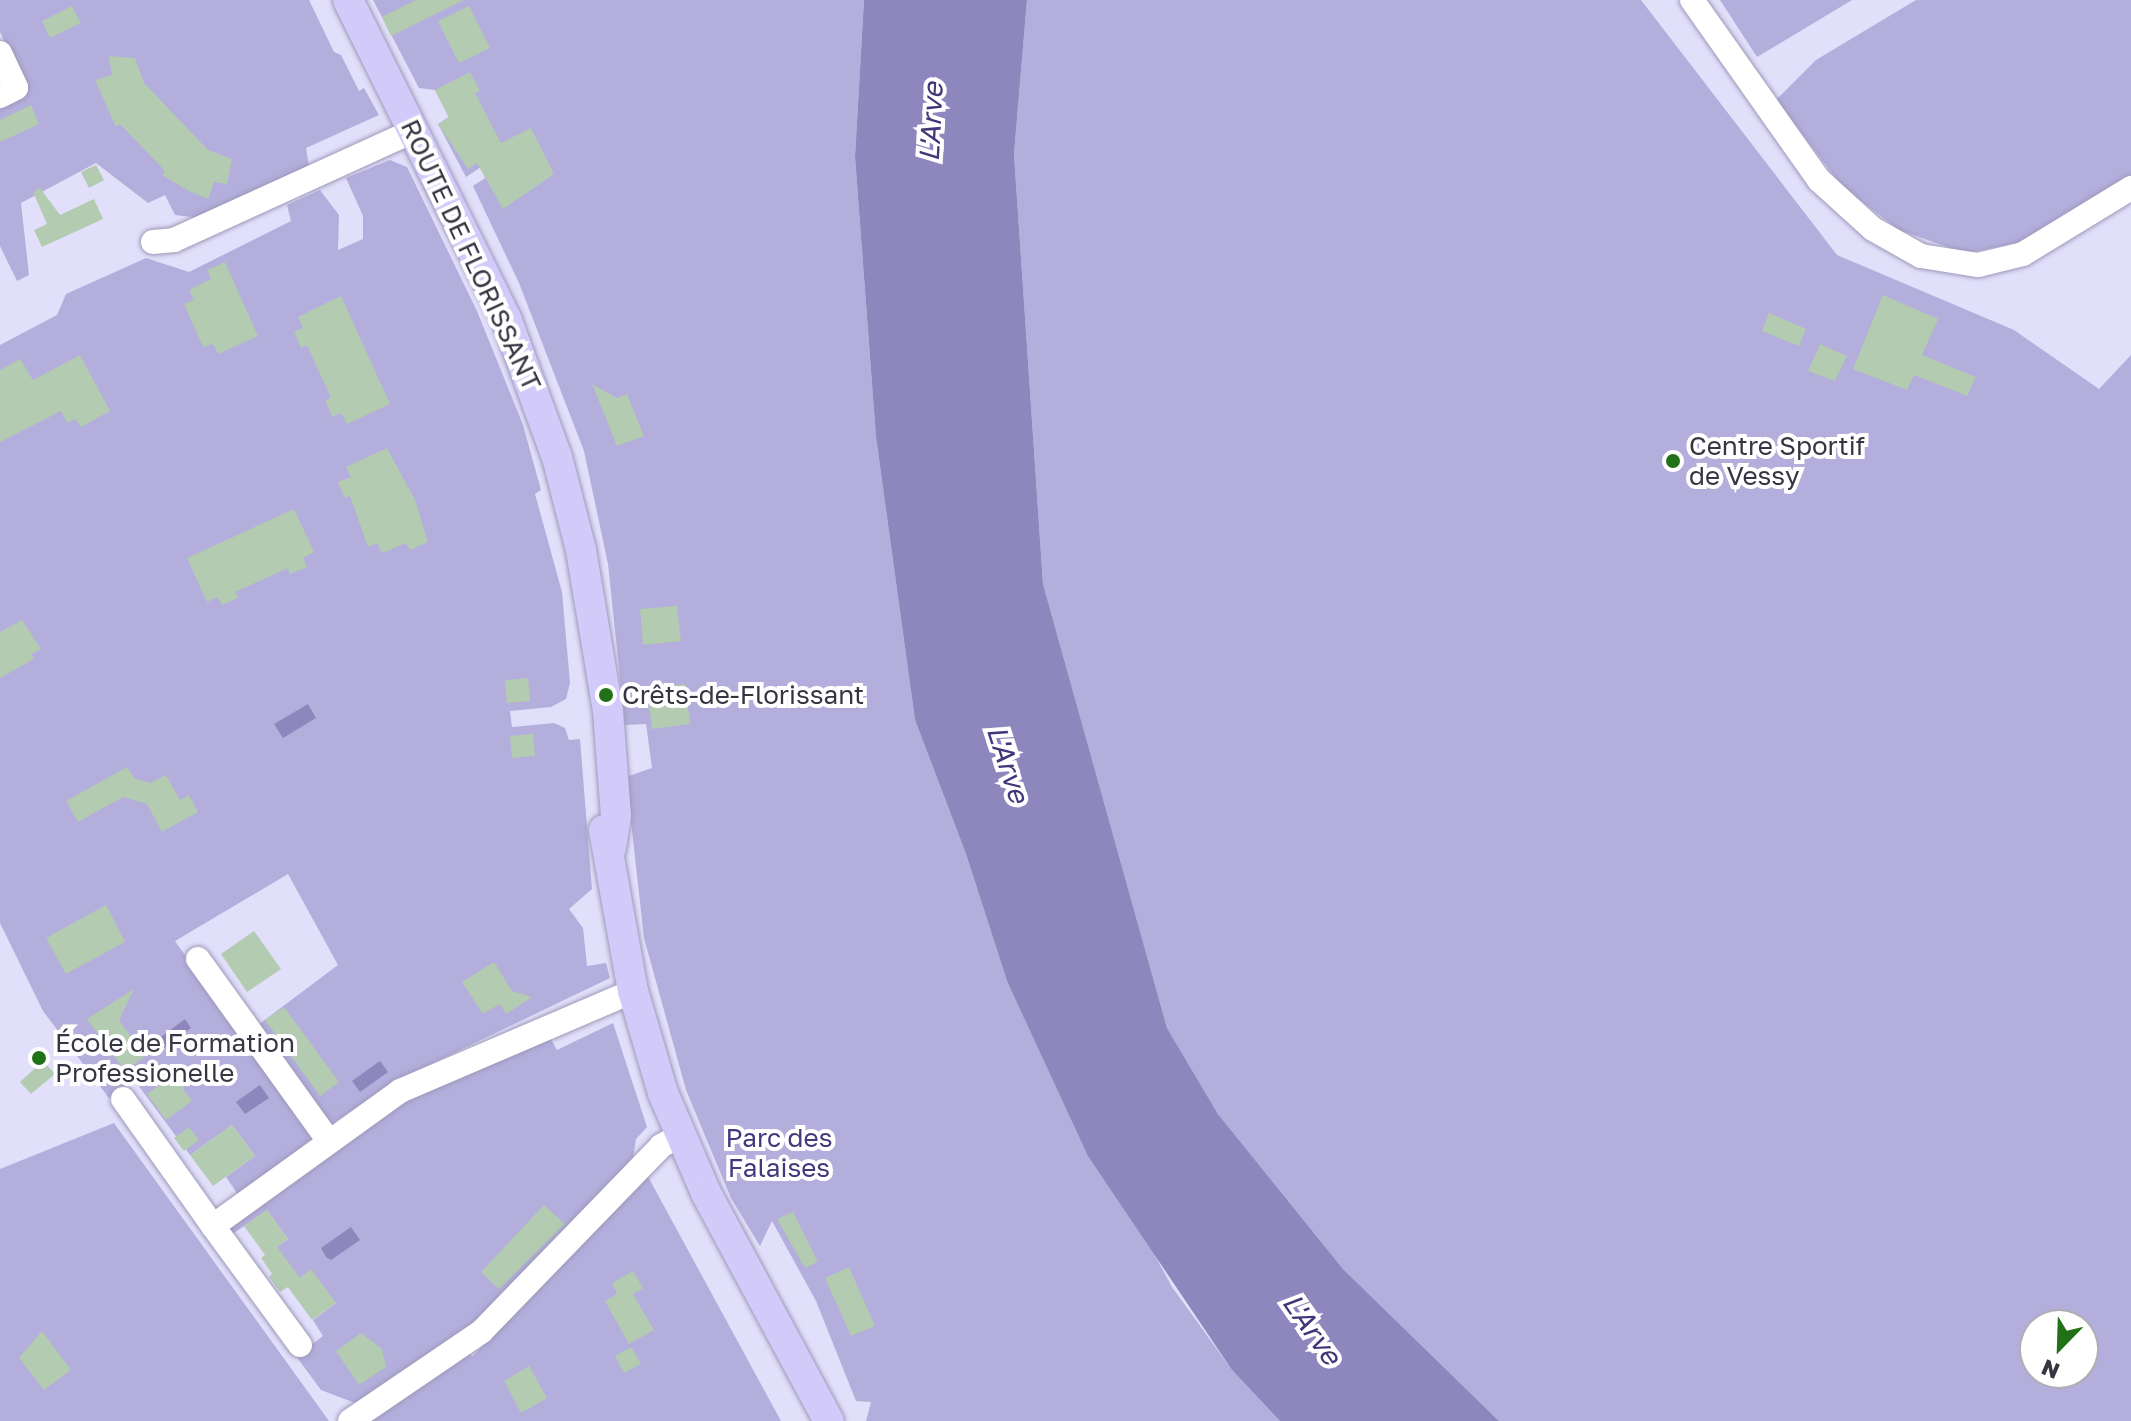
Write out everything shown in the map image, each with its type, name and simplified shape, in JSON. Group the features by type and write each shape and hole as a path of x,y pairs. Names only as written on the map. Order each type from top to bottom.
{"main road":[{"name":"ROUTE DE FLORISSANT","path":"348,0 506,318 534,387 581,550 597,661 590,713 599,816 611,849 633,991 679,1136 829,1421"}],"street":[{"path":"1692,0 1819,180 1873,229 1921,256 1978,265 2023,254 2131,188"},
{"path":"0,53 16,88 0,96"},
{"path":"153,242 174,240 415,130"},
{"path":"198,959 328,1140"},
{"path":"213,1226 328,1140 400,1091 633,991"},
{"path":"123,1099 300,1345"},
{"path":"350,1421 481,1332 661,1146 679,1136"}],"green space":[{"path":"0,0 309,0 334,52 341,55 359,91 364,88 379,115 306,148 309,167 200,218 175,215 165,195 148,203 96,163 21,203 29,275 17,281 0,246 0,105 28,91 0,32"},
{"name":"Parc des Falaises","path":"373,0 864,0 855,157 876,437 915,720 966,854 1007,981 1172,1287 1232,1370 1280,1421 866,1421 871,1402 856,1401 816,1301 772,1221 760,1246 731,1198 686,1090 644,938 626,777 652,768 646,724 625,725 608,564 584,451 519,283 473,186 485,178 481,167 466,177 438,124 449,117 435,90 419,88"},
{"path":"1027,0 1641,0 1837,255 2014,330 2099,389 2131,355 2131,1421 1499,1421 1343,1269 1218,1114 1167,1028 1043,584 1014,154"},
{"path":"1720,0 1852,0 1757,57"},
{"path":"1916,0 2131,0 2131,176 2024,242 1965,253 1899,230 1842,186 1776,100 1816,60"},
{"path":"390,160 407,167 477,311 523,425 541,490 535,494 562,592 570,683 566,699 551,707 510,711 512,727 554,723 565,728 569,740 580,739 592,889 569,909 583,928 587,966 606,963 610,978 402,1078 331,1124 258,1025 338,965 288,874 175,941 314,1137 239,1196 226,1177 255,1156 232,1125 190,1155 135,1081 109,1098 43,1011 0,923 0,345 57,315 66,294 146,258 189,272 291,221 287,205 320,190 339,215 338,250 363,239 363,216 346,178"},
{"path":"613,1023 647,1127 636,1139 633,1158 474,1326 363,1406 321,1390 296,1356 323,1336 313,1320 336,1303 295,1281 277,1247 288,1239 267,1210 231,1235 228,1229 388,1109 548,1034 557,1050"},
{"path":"114,1123 329,1421 0,1421 0,1169"},
{"path":"646,1173 781,1421 361,1421 468,1347 472,1357"}],"water":[{"name":"L'Arve","path":"864,0 1027,0 1014,154 1043,584 1167,1028 1218,1114 1343,1269 1499,1421 1280,1421 1232,1370 1088,1156 1007,981 966,854 915,720 876,437 855,157"},
{"path":"308,704 316,718 283,738 274,724"},
{"path":"185,1019 191,1028 160,1051 154,1042"},
{"path":"380,1061 388,1072 360,1092 352,1081"},
{"path":"260,1085 269,1098 245,1114 236,1102"},
{"path":"351,1227 360,1240 331,1260 326,1257 321,1248"}],"building":[{"path":"416,0 464,0 391,36 382,17"},
{"path":"72,6 81,23 50,38 42,21"},
{"path":"469,6 490,48 459,63 438,21"},
{"path":"109,56 135,58 144,83 208,150 232,159 227,184 214,182 208,199 189,191 162,175 165,171 120,124 116,127 95,80 112,75"},
{"path":"470,72 480,91 475,93 501,143 531,128 554,174 503,209 477,163 468,169 438,124 449,118 435,90"},
{"path":"31,105 39,124 0,142 0,120"},
{"path":"96,165 104,180 89,188 81,172"},
{"path":"40,188 60,215 94,199 103,219 42,247 34,230 47,224 33,192"},
{"path":"225,262 258,336 218,354 213,344 203,347 184,304 194,300 189,290 211,279 207,270"},
{"path":"1883,295 1938,319 1922,355 1976,377 1967,396 1914,375 1907,390 1853,369"},
{"path":"341,296 390,404 347,424 341,413 332,417 325,400 331,398 307,345 301,348 294,332 303,328 298,317"},
{"path":"1769,313 1806,329 1799,346 1762,331"},
{"path":"1820,344 1847,356 1835,381 1808,371"},
{"path":"80,355 110,411 81,427 75,419 67,423 61,411 0,442 0,370 20,359 33,380"},
{"path":"592,384 617,398 627,394 644,436 617,446"},
{"path":"387,448 415,500 428,542 410,550 406,543 382,553 377,543 368,547 350,496 345,498 338,482 351,477 346,467"},
{"path":"294,509 314,552 303,558 307,567 290,574 288,568 235,592 238,598 222,605 218,597 207,602 187,558"},
{"path":"677,606 681,641 643,645 640,609"},
{"path":"22,620 41,649 31,654 34,659 0,678 0,632"},
{"path":"528,678 530,701 507,703 505,680"},
{"path":"685,684 690,724 652,729 647,689"},
{"path":"533,734 535,756 512,758 510,736"},
{"path":"127,767 134,778 150,783 166,775 180,800 189,795 198,812 162,832 147,804 123,797 78,822 66,801"},
{"path":"106,905 125,942 66,974 46,938"},
{"path":"254,931 281,969 247,992 221,954"},
{"path":"494,962 512,991 532,997 506,1014 500,1004 483,1014 462,982"},
{"path":"134,989 119,1020 145,1056 125,1071 87,1019"},
{"path":"284,1007 339,1082 320,1096 265,1020"},
{"path":"43,1061 55,1074 31,1094 20,1082"},
{"path":"188,1076 183,1089 192,1101 166,1120 147,1094 169,1078"},
{"path":"232,1125 255,1156 213,1186 190,1155"},
{"path":"189,1127 199,1140 184,1151 174,1138"},
{"path":"544,1205 565,1224 499,1289 481,1272"},
{"path":"267,1210 288,1239 277,1247 300,1278 311,1269 336,1303 312,1320 288,1287 280,1292 269,1277 272,1274 261,1258 265,1255 244,1226"},
{"path":"793,1212 818,1262 805,1268 777,1219"},
{"path":"849,1267 875,1326 851,1336 825,1278"},
{"path":"633,1271 643,1288 633,1294 654,1330 629,1344 605,1301 617,1294 612,1283"},
{"path":"42,1331 71,1370 44,1390 19,1358"},
{"path":"361,1333 382,1349 386,1367 359,1385 336,1351"},
{"path":"631,1347 641,1364 624,1373 615,1356"},
{"path":"529,1366 547,1398 521,1413 504,1381"}],"place":[{"name":"Centre Sportif de Vessy","path":"1673,461"},
{"name":"Crêts-de-Florissant","path":"606,695"},
{"name":"École de Formation Professionelle","path":"39,1058"}]}
